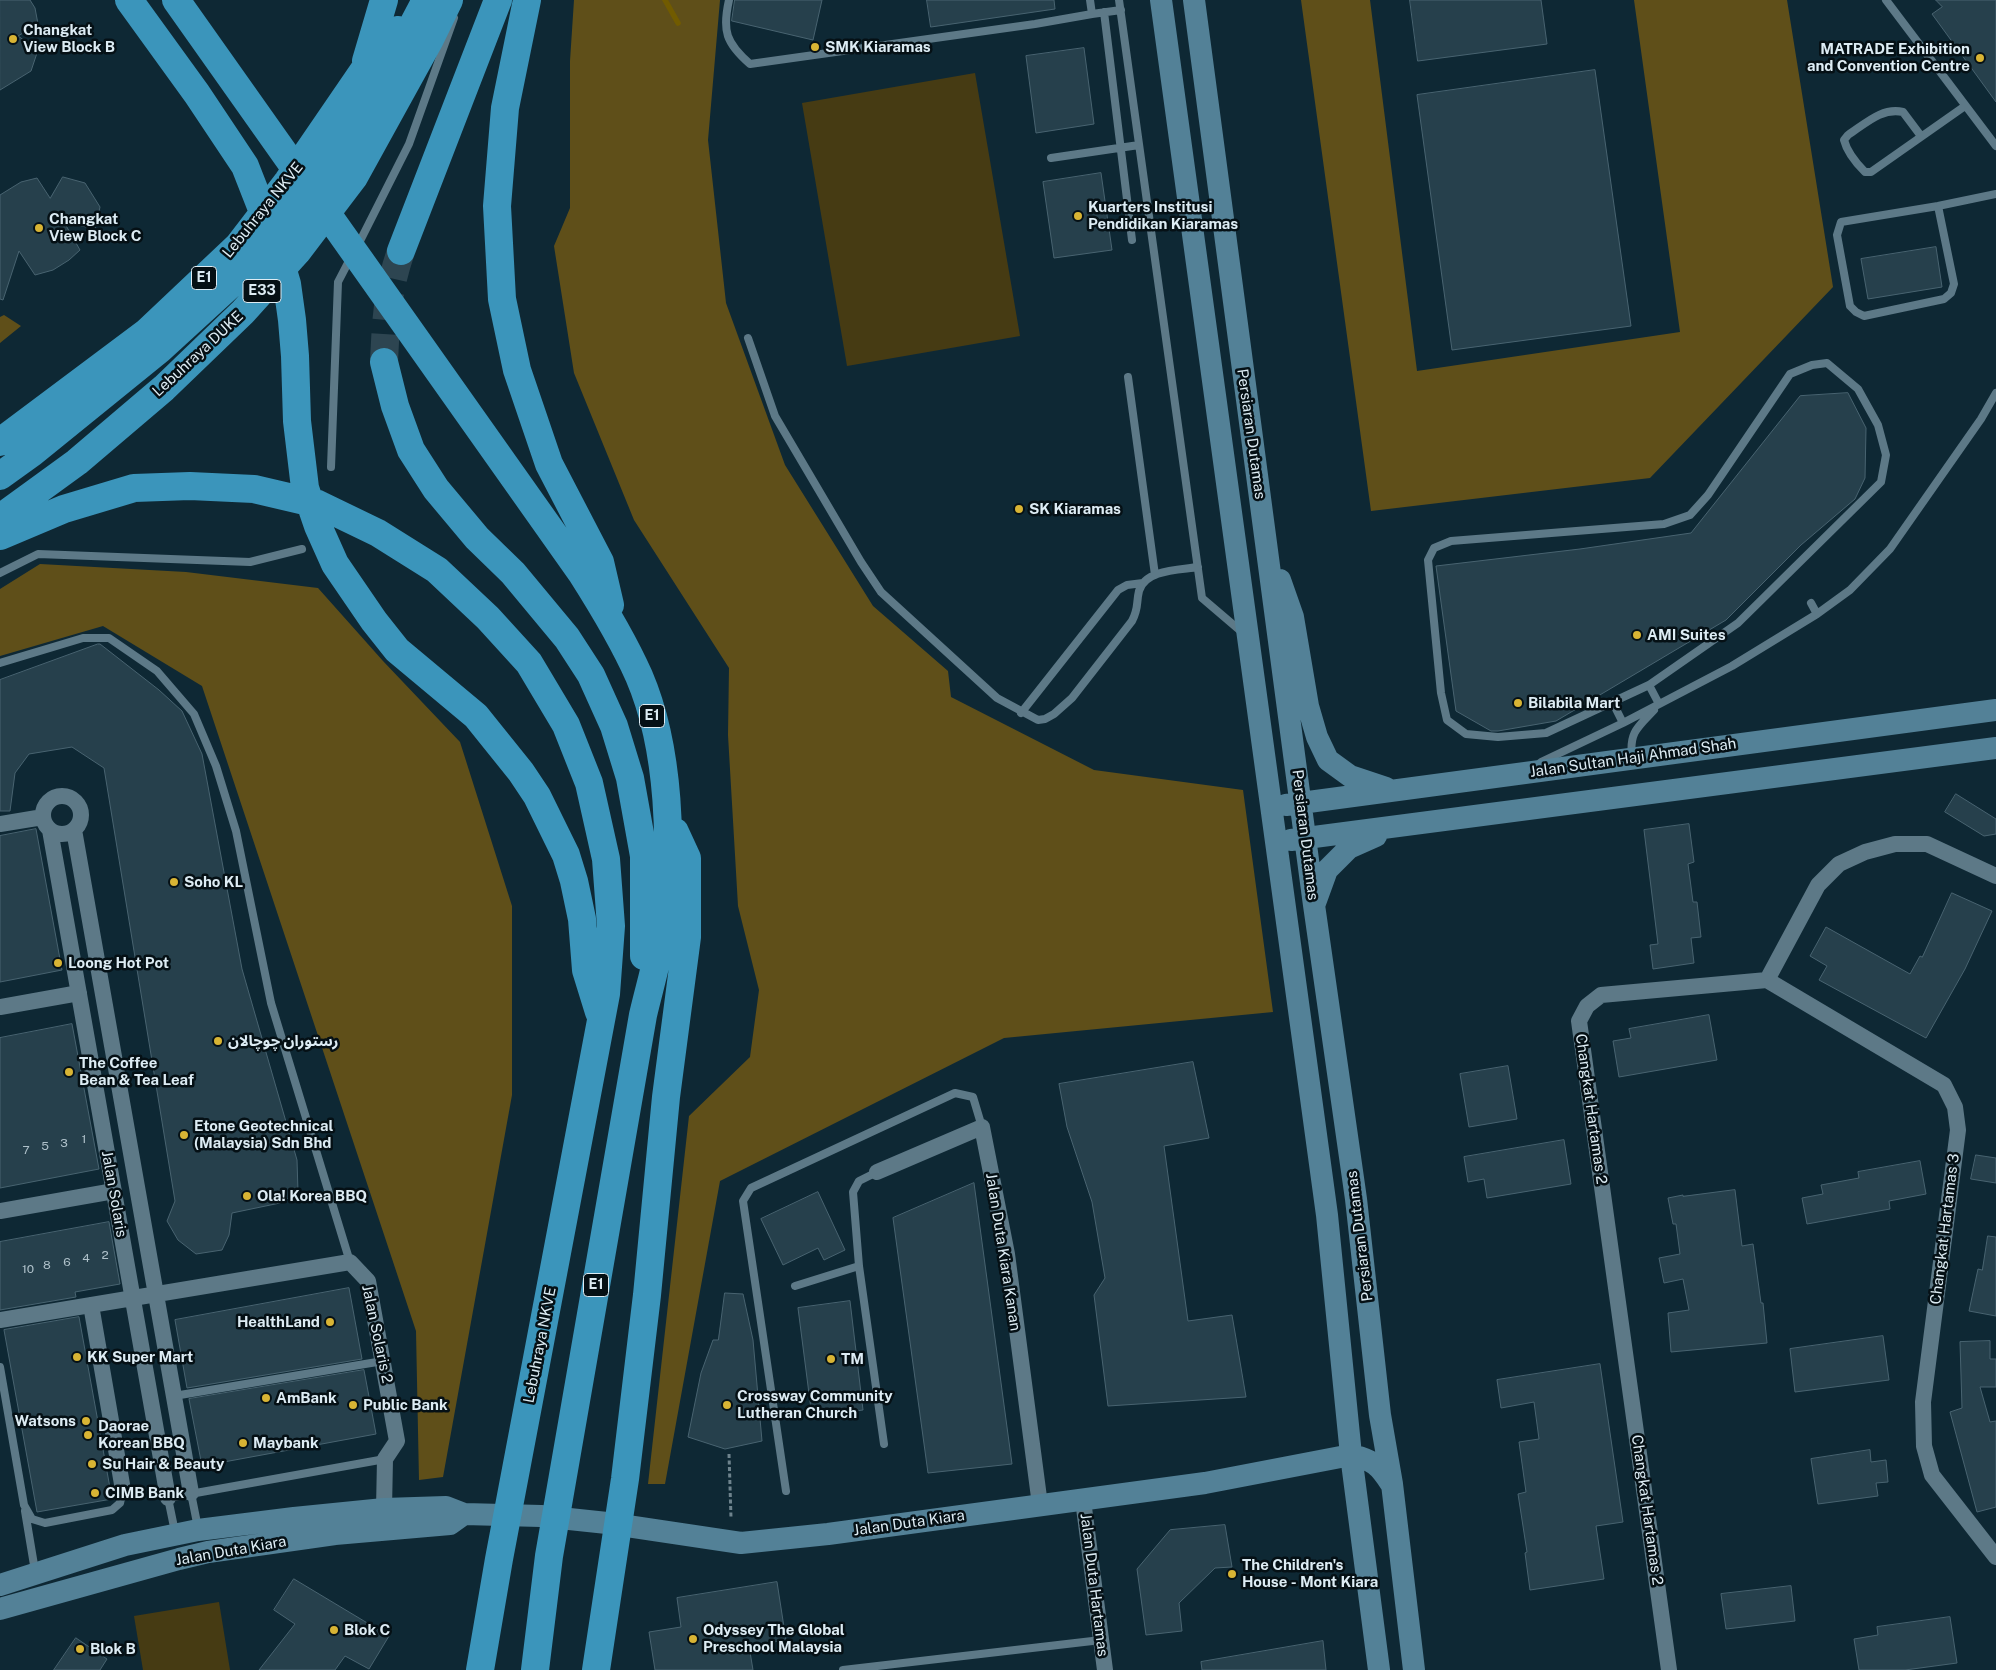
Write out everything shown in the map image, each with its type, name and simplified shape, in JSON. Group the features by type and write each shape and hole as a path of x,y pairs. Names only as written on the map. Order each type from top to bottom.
{"highway":[{"path":"129,0 197,94 245,166 274,240 287,284 292,320 297,421 305,488 318,526 335,564 369,614 397,650 476,716 521,772 544,810 566,855 582,919 586,970 602,1020"},
{"path":"176,0 582,574 615,626"},
{"path":"364,70 384,0"},
{"name":"Lebuhraya DUKE","path":"364,70 425,0"},
{"name":"Lebuhraya DUKE","path":"0,476 32,453 159,350 242,274 301,206 366,114 425,0"},
{"path":"401,251 498,0"},
{"path":"528,0 505,108 496,206 502,299 517,370 549,464 600,562 615,626"},
{"name":"Lebuhraya DUKE","path":"0,518 76,462 164,388 244,312 297,252 354,177 453,4"},
{"name":"Lebuhraya NKVE","path":"0,442 147,332 238,246 288,181 364,70"},
{"path":"384,362 394,406 411,450 436,489 477,538 513,573 567,638 591,675 614,726 630,778 644,856 643,1015"},
{"name":"Lebuhraya NKVE","path":"0,536 64,509 134,488 190,486 254,489 318,504 378,534 437,570 488,618 529,664 566,725 589,783 606,859 611,926 606,994 480,1670"},
{"name":"E1","path":"535,1670 549,1556 643,1015 663,927 668,862 664,772 656,728 639,678 615,626"},
{"path":"596,1670 625,1479 647,1295 666,1097 686,937 687,858 666,812"}],"street":[{"name":"Persiaran Dutamas","path":"1161,0 1327,1215 1351,1455 1379,1670"},
{"name":"Persiaran Dutamas","path":"1194,0 1300,802 1356,1199 1380,1415 1392,1484 1414,1670"},
{"path":"1264,531 1293,616 1308,706 1317,736 1328,760 1350,776 1392,790"},
{"name":"Jalan Sultan Haji Ahmad Shah","path":"1270,807 1996,710"},
{"path":"1275,842 1996,748"},
{"path":"0,824 46,824 62,834 74,830 80,819 79,807 71,798 65,796 53,798 44,808 46,824"},
{"name":"Jalan Solaris","path":"46,824 79,993 168,1498"},
{"path":"1314,905 1328,870 1349,848 1395,827"},
{"name":"Jalan Solaris","path":"74,830 191,1493"},
{"path":"1767,980 1818,885 1839,864 1865,852 1895,844 1927,844 1996,876"},
{"name":"Changkat Hartamas 3","path":"1767,980 1944,1085 1955,1107 1958,1130 1922,1402 1924,1446 1932,1475 1996,1557"},
{"name":"Changkat Hartamas 2","path":"1668,1670 1579,1021 1587,1006 1601,995 1767,980"},
{"path":"0,1007 79,993"},
{"path":"877,1172 982,1127"},
{"name":"Jalan Duta Kiara Kanan","path":"982,1127 1007,1254 1039,1498"},
{"path":"0,1211 114,1191"},
{"path":"0,1320 350,1262"},
{"name":"Jalan Solaris 2","path":"350,1262 368,1281 397,1441 385,1459 386,1496 384,1509"},
{"path":"90,1305 123,1490"},
{"path":"1351,1455 1374,1432 1380,1415"},
{"path":"1351,1455 1370,1459 1382,1470 1392,1484"},
{"name":"Jalan Duta Kiara","path":"0,1609 190,1545 294,1518 384,1509 446,1507 464,1514 541,1516 607,1523 741,1543 828,1534 1039,1498 1083,1500 1205,1483 1351,1455"},
{"name":"Jalan Duta Hartamas","path":"1083,1500 1105,1670"},
{"name":"Jalan Duta Kiara","path":"0,1585 126,1545 190,1545 450,1524 464,1514"}],"lane":[{"path":"729,0 725,19 731,45 750,64 1121,10"},
{"path":"1090,0 1092,14"},
{"path":"1119,0 1202,598 1247,636"},
{"path":"1886,0 1996,146"},
{"path":"331,467 338,282 409,144 453,4"},
{"path":"1104,12 1132,240"},
{"path":"1921,136 1903,112 1894,110 1885,111 1848,135 1844,140 1859,166 1865,172 1871,172 1965,106"},
{"path":"1051,158 1139,145"},
{"path":"1938,206 1954,284 1951,293 1944,299 1864,316 1856,312 1850,306 1837,235 1841,222 1996,194"},
{"path":"748,338 775,416 880,592 997,698 1022,712 1038,720 1045,719 1054,714 1072,698 1132,621 1137,610 1139,591 1143,583 1150,576 1198,567"},
{"path":"1827,363 1858,389 1878,425 1886,455 1880,482 1738,623 1648,685 1613,703 1546,733 1498,737 1466,734 1447,720 1441,693 1428,560 1434,548 1450,541 1664,524 1690,515 1708,495 1790,374 1812,364 1827,363"},
{"path":"1128,377 1155,575"},
{"path":"1518,773 1623,723 1732,666 1817,614 1850,590 1890,549 1996,393"},
{"path":"1988,407 1996,403"},
{"path":"0,573 38,554 250,562 302,549"},
{"path":"1022,712 1118,590 1127,585 1143,583"},
{"path":"1811,603 1817,614"},
{"path":"0,663 83,638 109,638 156,670 194,714 216,766 236,831 271,1003 350,1262"},
{"path":"1648,685 1659,704"},
{"path":"1613,703 1623,723"},
{"path":"1633,758 1630,743 1636,729 1659,704"},
{"path":"786,1491 743,1201 751,1188 956,1093 973,1097 982,1127"},
{"path":"877,1172 859,1181 853,1192 860,1266 884,1444"},
{"path":"794,1286 860,1266"},
{"path":"174,1396 383,1361"},
{"path":"0,1366 36,1573"},
{"path":"168,1498 385,1459"},
{"path":"24,1505 32,1518 45,1523 112,1510 120,1503 123,1490"},
{"name":"Jalan Solaris","path":"190,1545 191,1493"},
{"name":"Jalan Solaris","path":"168,1498 190,1545"},
{"path":"843,1670 1101,1640"}],"path":[{"path":"729,1454 731,1518"}],"shaded area":[{"path":"574,0 720,0 708,140 726,303 785,465 873,606 948,671 951,697 1094,770 1243,790 1273,1012 1004,1038 720,1181 665,1484 648,1484 689,1116 750,1057 759,990 738,906 728,735 729,668 634,520 574,373 554,246 570,208 570,61"},
{"path":"1301,0 1370,0 1417,371 1680,332 1634,0 1787,0 1833,287 1650,478 1371,511"},
{"path":"975,73 1020,336 847,366 802,103"},
{"path":"4,315 21,326 0,343 0,317"},
{"path":"40,564 186,572 318,588 383,661 460,742 512,906 512,1095 443,1477 419,1480 416,1331 202,686 103,626 0,656 0,589"},
{"path":"219,1602 230,1670 143,1670 134,1616"}],"building":[{"name":"Changkat View Block B","path":"0,0 30,0 35,8 38,24 18,36 38,50 31,71 0,90"},
{"path":"735,0 822,0 813,40 732,21"},
{"path":"927,0 1054,0 1055,9 931,27"},
{"path":"1410,0 1541,0 1547,44 1418,61"},
{"name":"MATRADE Exhibition and Convention Centre","path":"1936,0 1996,0 1996,102 1932,14 1942,7"},
{"path":"1084,48 1094,124 1036,133 1026,56"},
{"path":"1595,70 1631,326 1452,350 1417,95"},
{"name":"Kuarters Institusi Pendidikan Kiaramas","path":"1101,173 1112,250 1054,258 1043,182"},
{"name":"Changkat View Block C","path":"63,177 85,183 100,207 95,229 64,222 80,250 53,270 35,275 19,251 3,300 0,299 0,195 21,182 37,178 50,198"},
{"path":"1936,247 1942,287 1868,299 1861,259"},
{"path":"1848,393 1866,428 1865,478 1855,499 1801,545 1726,620 1556,721 1491,731 1456,711 1436,566 1580,549 1691,533 1800,396"},
{"name":"Soho KL","path":"98,644 159,690 182,711 202,754 242,969 297,1160 298,1192 280,1203 232,1213 229,1235 222,1250 196,1254 178,1240 167,1221 175,1201 104,768 72,747 29,754 15,773 10,811 0,811 0,680"},
{"path":"1956,794 1996,819 1996,834 1984,836 1945,812"},
{"path":"1689,824 1694,862 1688,864 1693,902 1697,902 1701,937 1691,938 1694,963 1653,969 1650,945 1658,944 1644,830"},
{"path":"36,829 62,970 0,982 0,836"},
{"path":"1952,893 1992,911 1965,969 1926,1038 1819,980 1827,966 1810,956 1826,927 1910,974 1920,956 1922,957"},
{"path":"1709,1015 1717,1060 1619,1077 1613,1041 1631,1038 1629,1029"},
{"path":"72,1024 99,1169 0,1188 0,1038"},
{"path":"1193,1062 1209,1138 1164,1146 1188,1321 1232,1315 1246,1397 1108,1406 1094,1295 1105,1278 1092,1202 1067,1127 1059,1084"},
{"path":"1508,1066 1517,1119 1469,1127 1460,1074"},
{"path":"1564,1140 1571,1184 1487,1198 1484,1179 1468,1182 1464,1157"},
{"path":"1976,1155 1996,1158 1996,1183 1971,1179"},
{"path":"1920,1161 1926,1194 1889,1201 1890,1209 1807,1224 1802,1198 1823,1194 1821,1185 1859,1178 1858,1172"},
{"path":"974,1183 1012,1464 928,1473 893,1218"},
{"path":"1735,1190 1742,1246 1753,1244 1761,1303 1763,1303 1767,1343 1671,1352 1668,1313 1689,1310 1683,1279 1664,1283 1659,1258 1680,1254 1676,1224 1673,1224 1668,1198"},
{"path":"818,1192 845,1250 824,1260 818,1248 783,1265 761,1219"},
{"path":"109,1222 120,1284 75,1292 76,1297 0,1310 0,1242"},
{"path":"1988,1236 1996,1237 1996,1316 1969,1311 1978,1269 1982,1270"},
{"path":"349,1288 362,1359 187,1388 175,1320"},
{"name":"Crossway Community Lutheran Church","path":"725,1293 743,1294 753,1340 762,1441 725,1449 688,1437 701,1373 713,1340 718,1340"},
{"name":"TM","path":"850,1301 863,1410 812,1417 798,1308"},
{"path":"79,1317 112,1499 37,1512 4,1330"},
{"path":"1883,1336 1889,1380 1795,1392 1790,1349"},
{"path":"1990,1341 1990,1359 1996,1359 1996,1387 1980,1387 1990,1422 1996,1421 1996,1507 1977,1512 1950,1412 1962,1408 1960,1342"},
{"path":"1600,1364 1623,1522 1596,1526 1604,1579 1530,1590 1525,1553 1527,1552 1518,1494 1526,1492 1519,1442 1539,1439 1534,1402 1501,1408 1497,1380"},
{"path":"364,1370 376,1434 202,1466 189,1399"},
{"path":"1870,1450 1871,1462 1886,1460 1888,1482 1876,1483 1878,1496 1818,1504 1811,1459"},
{"path":"1225,1525 1232,1567 1215,1568 1179,1603 1182,1631 1146,1635 1137,1569 1170,1530"},
{"name":"Blok C","path":"294,1579 389,1636 369,1669 345,1656 335,1670 259,1670 295,1624 274,1610"},
{"path":"777,1582 786,1640 749,1646 753,1670 655,1670 649,1632 681,1627 677,1598"},
{"path":"1791,1586 1795,1621 1726,1629 1721,1594"},
{"path":"1950,1617 1957,1663 1905,1670 1859,1670 1854,1639 1878,1635 1877,1627"},
{"name":"Blok B","path":"76,1638 107,1659 100,1670 54,1670"},
{"path":"1323,1641 1326,1670 1202,1670 1201,1662"}],"waterway":[{"path":"665,0 678,23"}],"tunnel":[{"path":"384,362 390,293 401,251"}],"place":[{"name":"Changkat View Block B","path":"13,39"},
{"name":"SMK Kiaramas","path":"815,47"},
{"name":"MATRADE Exhibition and Convention Centre","path":"1980,58"},
{"name":"Kuarters Institusi Pendidikan Kiaramas","path":"1078,216"},
{"name":"Changkat View Block C","path":"39,228"},
{"name":"SK Kiaramas","path":"1019,509"},
{"name":"AMI Suites","path":"1637,635"},
{"name":"Bilabila Mart","path":"1518,703"},
{"name":"Soho KL","path":"174,882"},
{"name":"Loong Hot Pot","path":"58,963"},
{"name":"رستوران چوچالان","path":"218,1041"},
{"name":"The Coffee Bean & Tea Leaf","path":"69,1072"},
{"name":"Etone Geotechnical (Malaysia) Sdn Bhd","path":"184,1135"},
{"name":"Ola! Korea BBQ","path":"247,1196"},
{"name":"HealthLand","path":"330,1322"},
{"name":"KK Super Mart","path":"77,1357"},
{"name":"TM","path":"831,1359"},
{"name":"AmBank","path":"266,1398"},
{"name":"Public Bank","path":"353,1405"},
{"name":"Crossway Community Lutheran Church","path":"727,1405"},
{"name":"Watsons","path":"86,1421"},
{"name":"Daorae Korean BBQ","path":"88,1435"},
{"name":"Maybank","path":"243,1443"},
{"name":"Su Hair & Beauty","path":"92,1464"},
{"name":"CIMB Bank","path":"95,1493"},
{"name":"The Children's House - Mont Kiara","path":"1232,1574"},
{"name":"Blok C","path":"334,1630"},
{"name":"Odyssey The Global Preschool Malaysia","path":"693,1639"},
{"name":"Blok B","path":"80,1649"}]}
